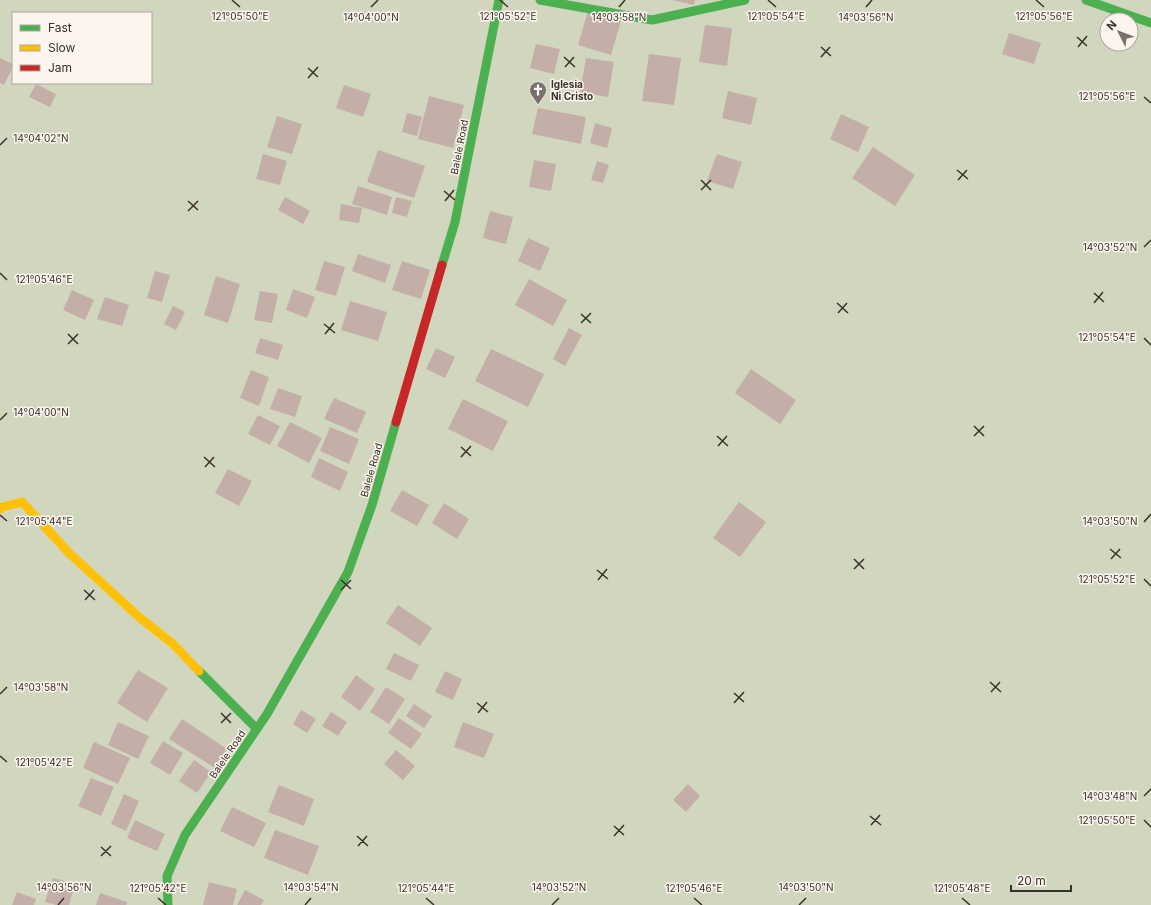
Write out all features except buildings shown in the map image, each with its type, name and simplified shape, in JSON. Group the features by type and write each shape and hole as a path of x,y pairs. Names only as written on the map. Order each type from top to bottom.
{"street":[{"name":"Balele Road","path":"168,905 167,876 185,836 271,707 348,572 372,505 456,222 499,0"},
{"path":"540,0 652,20 745,0"},
{"path":"1086,0 1151,23"},
{"path":"0,509 2,507 22,502 69,553 139,617 173,644 257,729"}],"green space":[{"path":"0,0 1151,0 1151,905 0,905"}],"traffic: fast":[{"path":"442,265 455,222 499,0"},
{"path":"540,0 652,20 745,0"},
{"path":"1086,0 1151,23"},
{"path":"168,905 167,876 185,835 267,714 348,572 372,505 396,422"},
{"path":"199,671 257,729"}],"traffic: slow":[{"path":"0,509 2,507 22,502 69,553 139,617 173,644 199,671"}],"traffic: jam":[{"path":"396,422 442,265"}],"place":[{"name":"Iglesia Ni Cristo","path":"538,105"}]}
